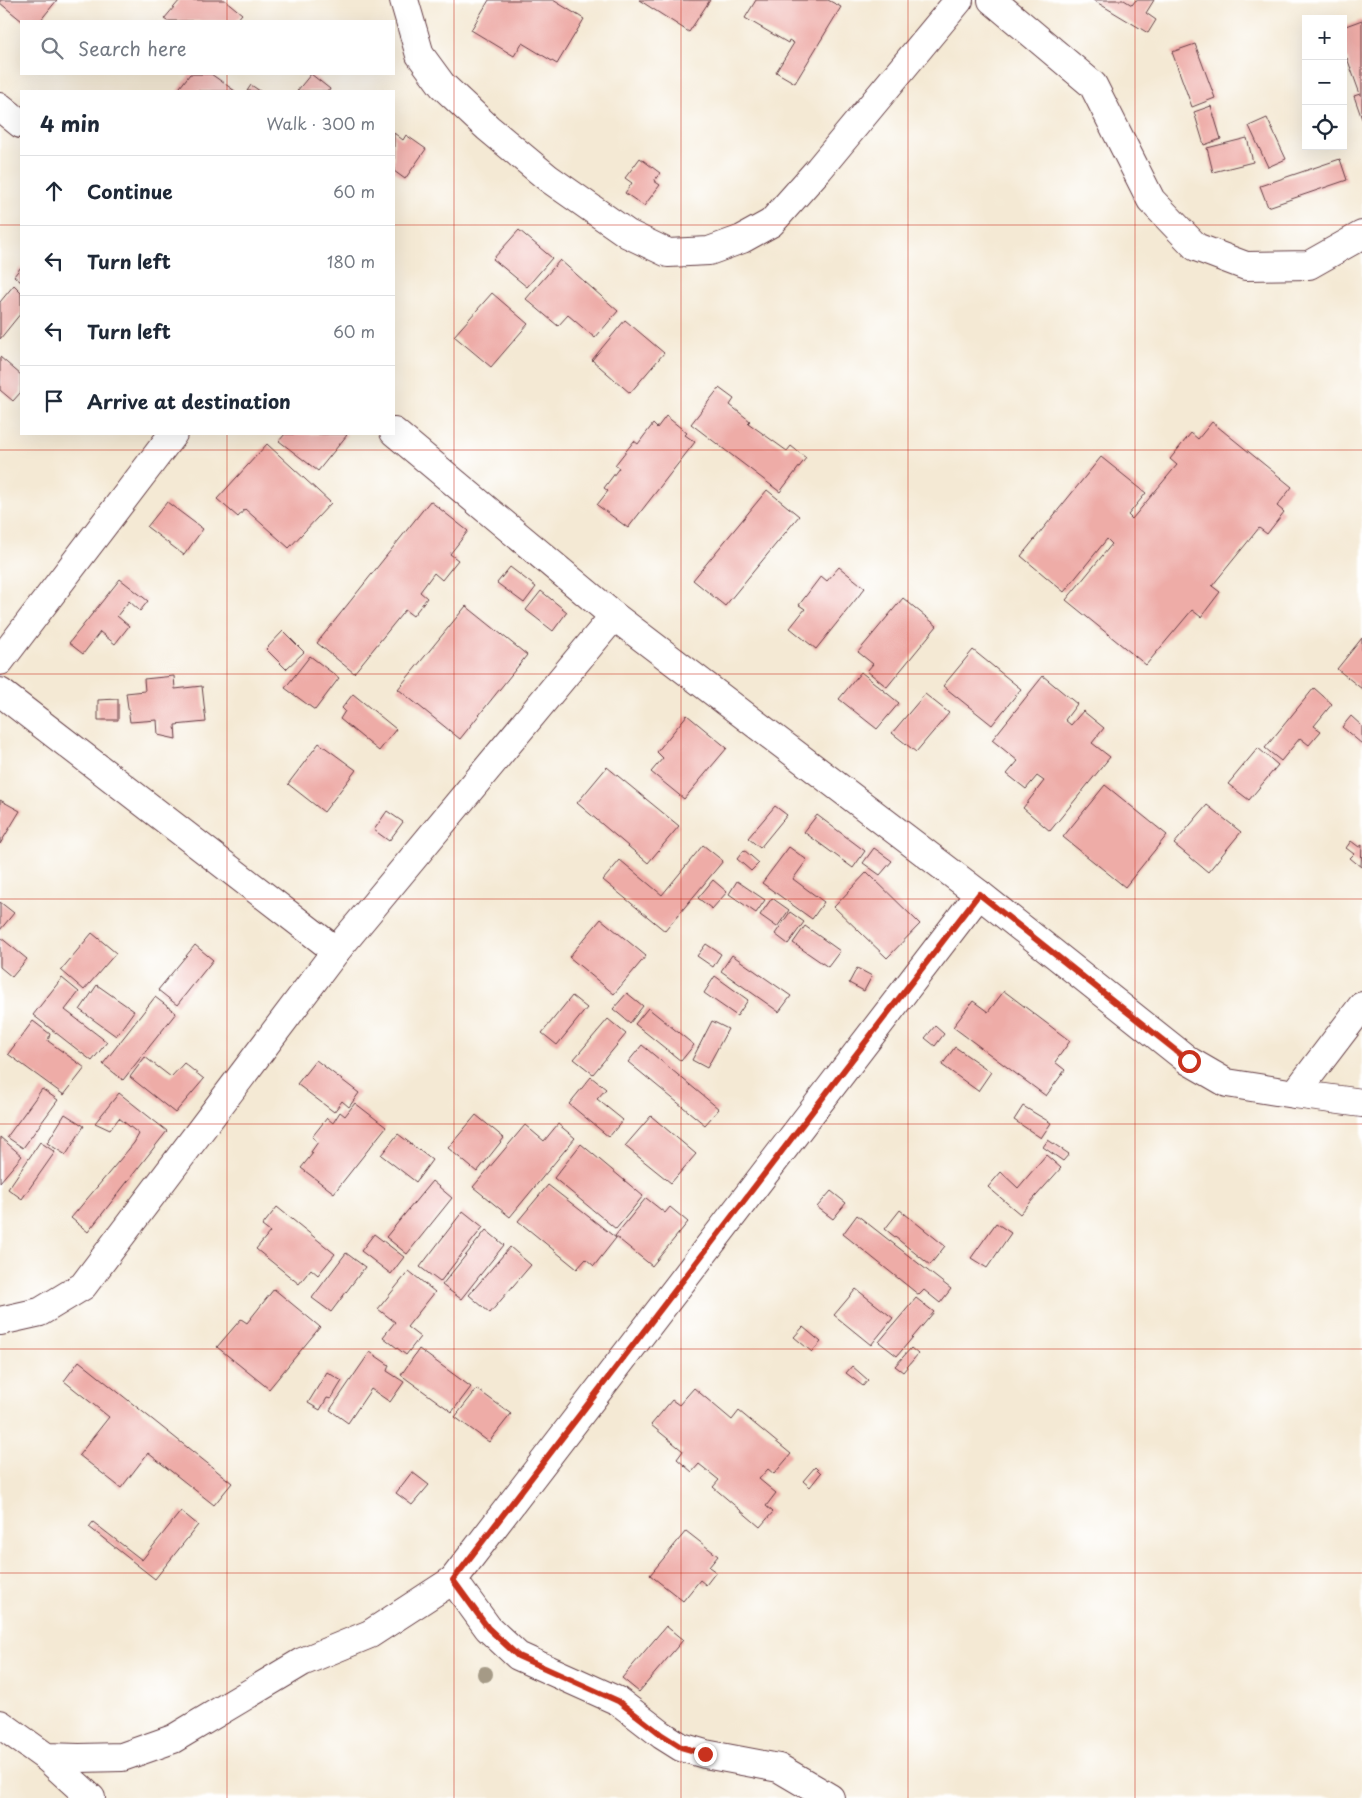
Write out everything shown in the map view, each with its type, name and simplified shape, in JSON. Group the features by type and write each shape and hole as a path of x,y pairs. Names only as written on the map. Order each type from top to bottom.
{"street":[{"path":"404,0 420,55 442,85 488,128 548,178 628,234 668,253 709,251 742,239 771,223 959,0"},
{"path":"992,0 1093,85 1151,200 1196,247 1246,266 1309,264 1362,235"},
{"path":"0,107 20,123"},
{"path":"395,433 614,616 979,894 1189,1061 1227,1083 1362,1103"},
{"path":"0,661 172,435"},
{"path":"0,1321 40,1312 83,1286 336,951 614,616"},
{"path":"0,692 336,951"},
{"path":"46,1757 122,1757 173,1739 302,1662 370,1634 453,1580 979,894"},
{"path":"1295,1094 1362,1006"},
{"path":"453,1580 488,1628 518,1656 618,1701 662,1735 681,1747 705,1754 779,1768 830,1798"},
{"path":"0,1724 46,1757 91,1798"}],"building":[{"path":"0,0 57,0 41,20 21,20 0,3"},
{"path":"180,0 225,0 242,14 237,20 164,19"},
{"path":"489,0 553,0 584,19 557,64 522,43 514,56 471,30"},
{"path":"639,0 710,0 689,32"},
{"path":"756,0 828,0 841,7 795,83 776,72 794,43 789,40 788,43 745,18"},
{"path":"1093,0 1124,0 1132,5 1136,0 1154,0 1146,13 1156,20 1148,33"},
{"path":"1362,20 1362,119 1354,96 1360,94 1347,58 1347,26"},
{"path":"1195,44 1215,98 1192,107 1172,52"},
{"path":"189,75 212,75 234,90 178,90"},
{"path":"310,75 330,89 330,90 298,90"},
{"path":"251,85 258,90 248,90"},
{"path":"1211,106 1221,139 1204,145 1194,112"},
{"path":"1267,118 1286,159 1268,167 1249,126"},
{"path":"395,134 403,140 406,135 426,149 405,179 395,172"},
{"path":"1247,138 1253,162 1213,172 1207,148"},
{"path":"640,158 660,173 654,181 660,185 644,206 625,193 632,183 625,178"},
{"path":"1340,159 1347,180 1268,207 1260,186"},
{"path":"519,230 552,258 527,287 493,259"},
{"path":"560,260 618,311 595,338 568,315 558,326 526,299"},
{"path":"20,268 20,281 14,276"},
{"path":"14,285 20,291 20,314 0,339 0,302"},
{"path":"492,293 528,324 491,367 454,336"},
{"path":"625,320 664,353 630,393 592,360"},
{"path":"0,357 20,374 20,393 13,401 0,390"},
{"path":"719,388 734,399 730,405 750,421 748,423 787,451 791,446 806,458 780,492 691,424"},
{"path":"666,416 695,442 628,528 597,505 608,491 604,488 619,468 615,465 634,441 638,444 653,424 657,428"},
{"path":"1212,422 1292,487 1277,506 1284,512 1267,534 1259,528 1212,586 1220,592 1201,617 1192,610 1146,665 1066,600 1112,544 1107,539 1064,592 1021,556 1101,457 1146,493 1128,515 1132,519 1177,465 1170,459 1191,433 1198,439"},
{"path":"284,435 347,435 318,471 279,441"},
{"path":"267,444 331,503 289,548 245,509 238,517 217,499"},
{"path":"767,490 799,516 725,606 693,580"},
{"path":"430,501 468,531 450,554 458,560 442,580 434,573 420,592 427,598 413,616 405,610 354,673 317,643"},
{"path":"167,502 203,529 184,555 147,527"},
{"path":"510,567 536,587 524,603 497,583"},
{"path":"839,567 865,588 816,649 790,628 805,609 799,605 821,576 827,581"},
{"path":"120,579 148,601 140,611 129,601 117,616 129,626 115,644 100,632 83,654 69,643"},
{"path":"541,591 567,612 553,631 526,610"},
{"path":"903,598 937,626 887,687 867,671 873,664 858,652"},
{"path":"466,606 527,655 460,739 398,689"},
{"path":"283,631 304,652 286,669 266,649"},
{"path":"1362,638 1362,689 1337,669"},
{"path":"973,650 1021,689 992,725 943,686"},
{"path":"310,656 339,678 315,710 285,688"},
{"path":"861,672 899,703 877,729 839,699"},
{"path":"174,676 175,689 202,686 206,722 175,725 176,739 158,735 157,720 130,722 126,693 145,691 144,679"},
{"path":"1043,676 1077,704 1065,720 1071,725 1083,711 1104,728 1092,743 1110,757 1050,831 1023,808 1044,781 1037,776 1026,789 1007,774 1018,761 992,740"},
{"path":"1314,688 1332,704 1314,726 1321,731 1309,745 1300,738 1281,761 1265,748"},
{"path":"353,694 396,729 379,751 340,719 345,711 342,708"},
{"path":"925,694 949,713 916,752 892,733"},
{"path":"118,699 118,720 98,720 98,700"},
{"path":"687,715 727,748 684,799 651,772 663,758 657,752"},
{"path":"1351,716 1362,726 1362,744 1342,727"},
{"path":"319,743 356,770 324,812 288,784"},
{"path":"1258,748 1278,765 1249,800 1228,784"},
{"path":"607,767 679,826 648,863 577,803"},
{"path":"1105,785 1167,835 1125,887 1063,837"},
{"path":"0,800 20,811 0,844"},
{"path":"1207,805 1241,832 1208,872 1174,844"},
{"path":"775,806 787,815 760,848 748,838"},
{"path":"387,811 403,822 389,841 374,830"},
{"path":"817,815 865,851 853,868 804,832"},
{"path":"1351,841 1359,847 1362,845 1361,867 1350,858 1354,854 1346,848"},
{"path":"703,845 723,861 665,931 603,880 620,860 662,895"},
{"path":"789,847 807,860 793,879 824,902 812,919 762,883"},
{"path":"874,848 892,861 880,875 863,863"},
{"path":"744,850 759,863 751,871 737,859"},
{"path":"867,872 920,924 887,958 834,907"},
{"path":"713,880 727,892 712,909 698,898"},
{"path":"737,881 765,900 756,913 729,894"},
{"path":"772,898 789,910 777,927 760,915"},
{"path":"0,902 14,913 0,930"},
{"path":"790,912 804,922 788,944 775,934"},
{"path":"601,919 646,956 614,994 569,957"},
{"path":"805,926 840,951 828,967 793,943"},
{"path":"92,933 116,953 84,990 61,970"},
{"path":"0,937 27,959 12,977 0,967"},
{"path":"706,944 721,954 713,967 697,956"},
{"path":"195,945 213,960 177,1005 158,990"},
{"path":"732,955 791,996 779,1012 721,971"},
{"path":"857,968 872,976 864,991 849,983"},
{"path":"715,976 748,1000 737,1016 704,993"},
{"path":"62,978 79,992 65,1010 107,1042 92,1061 33,1015"},
{"path":"97,985 134,1011 116,1036 80,1010"},
{"path":"1004,991 1070,1041 1055,1062 1065,1070 1046,1096 953,1027 973,1001 988,1012"},
{"path":"627,993 643,1006 630,1023 613,1009"},
{"path":"572,996 587,1008 557,1045 542,1033"},
{"path":"155,997 176,1013 123,1080 103,1064"},
{"path":"648,1008 694,1045 681,1061 635,1024"},
{"path":"608,1019 626,1034 593,1074 574,1059"},
{"path":"33,1021 50,1034 48,1041 85,1068 64,1095 8,1054"},
{"path":"712,1021 728,1029 707,1068 692,1060"},
{"path":"935,1026 944,1034 935,1046 925,1038"},
{"path":"642,1045 719,1109 705,1125 628,1062"},
{"path":"955,1047 991,1072 978,1091 942,1065"},
{"path":"145,1057 171,1077 184,1063 204,1079 175,1113 130,1077"},
{"path":"316,1060 359,1093 349,1107 342,1101 334,1112 297,1084"},
{"path":"591,1077 606,1089 597,1099 623,1120 609,1137 569,1104"},
{"path":"42,1089 58,1100 23,1148 7,1137"},
{"path":"119,1093 167,1131 88,1232 71,1218 134,1143 139,1134 119,1118 110,1130 95,1123"},
{"path":"355,1103 386,1127 334,1193 301,1168 313,1153 311,1152 318,1142 312,1137 327,1118 333,1123 340,1112 345,1116"},
{"path":"1023,1106 1051,1123 1041,1138 1014,1120"},
{"path":"65,1114 84,1126 66,1155 47,1143"},
{"path":"476,1115 504,1138 477,1172 448,1148"},
{"path":"651,1116 696,1154 671,1183 625,1146"},
{"path":"558,1124 575,1138 510,1217 473,1187 525,1125 544,1141"},
{"path":"398,1134 432,1160 416,1182 381,1155"},
{"path":"0,1137 22,1156 0,1182"},
{"path":"1048,1140 1069,1154 1063,1161 1043,1147"},
{"path":"40,1142 55,1152 22,1199 8,1189"},
{"path":"581,1144 643,1196 616,1229 554,1178"},
{"path":"1046,1155 1061,1168 1020,1214 988,1187 1001,1172 1018,1188"},
{"path":"432,1181 452,1198 407,1254 386,1237"},
{"path":"548,1185 616,1238 594,1266 586,1259 577,1269 518,1221"},
{"path":"831,1191 846,1203 833,1219 817,1207"},
{"path":"646,1198 665,1213 670,1207 688,1222 652,1266 615,1236"},
{"path":"277,1207 335,1254 318,1275 311,1269 299,1284 256,1249 270,1232 262,1226"},
{"path":"900,1210 945,1246 930,1265 885,1229"},
{"path":"463,1211 483,1227 440,1282 420,1267"},
{"path":"857,1215 951,1289 940,1303 924,1290 919,1295 843,1234"},
{"path":"996,1223 1011,1233 987,1268 971,1258"},
{"path":"486,1230 504,1245 461,1299 442,1285"},
{"path":"374,1234 404,1257 391,1274 361,1251"},
{"path":"510,1247 531,1265 490,1313 469,1295"},
{"path":"346,1253 365,1267 331,1312 312,1298"},
{"path":"409,1271 435,1292 407,1327 420,1337 406,1355 383,1337 395,1322 378,1309"},
{"path":"274,1289 320,1327 269,1389 217,1347 241,1319 247,1323"},
{"path":"856,1289 893,1318 871,1345 834,1315"},
{"path":"916,1298 934,1312 897,1356 879,1342"},
{"path":"803,1327 821,1342 812,1352 794,1337"},
{"path":"911,1348 918,1354 903,1372 895,1366"},
{"path":"419,1349 471,1387 452,1412 401,1375"},
{"path":"370,1352 389,1365 387,1371 404,1382 390,1402 371,1389 348,1423 330,1410"},
{"path":"79,1361 232,1483 214,1505 148,1453 121,1488 79,1455 109,1417 64,1381"},
{"path":"852,1366 868,1380 863,1386 846,1373"},
{"path":"327,1372 342,1381 331,1399 327,1398 320,1410 308,1403"},
{"path":"694,1388 732,1420 739,1411 791,1454 774,1474 768,1469 759,1479 776,1493 766,1506 773,1512 760,1527 713,1487 719,1480 699,1464 692,1472 677,1459 683,1451 651,1425 672,1400 679,1405"},
{"path":"477,1389 511,1414 489,1442 455,1417"},
{"path":"815,1467 821,1473 810,1487 803,1481"},
{"path":"412,1472 429,1485 412,1505 396,1493"},
{"path":"181,1511 198,1525 155,1579 89,1527 93,1522 142,1560"},
{"path":"686,1531 718,1556 709,1567 716,1572 706,1585 700,1580 683,1601 650,1575"},
{"path":"666,1626 683,1640 639,1692 622,1678"}],"route":[{"path":"705,1754 681,1747 662,1735 618,1701 518,1656 488,1628 453,1580 979,894 1189,1061"}]}
